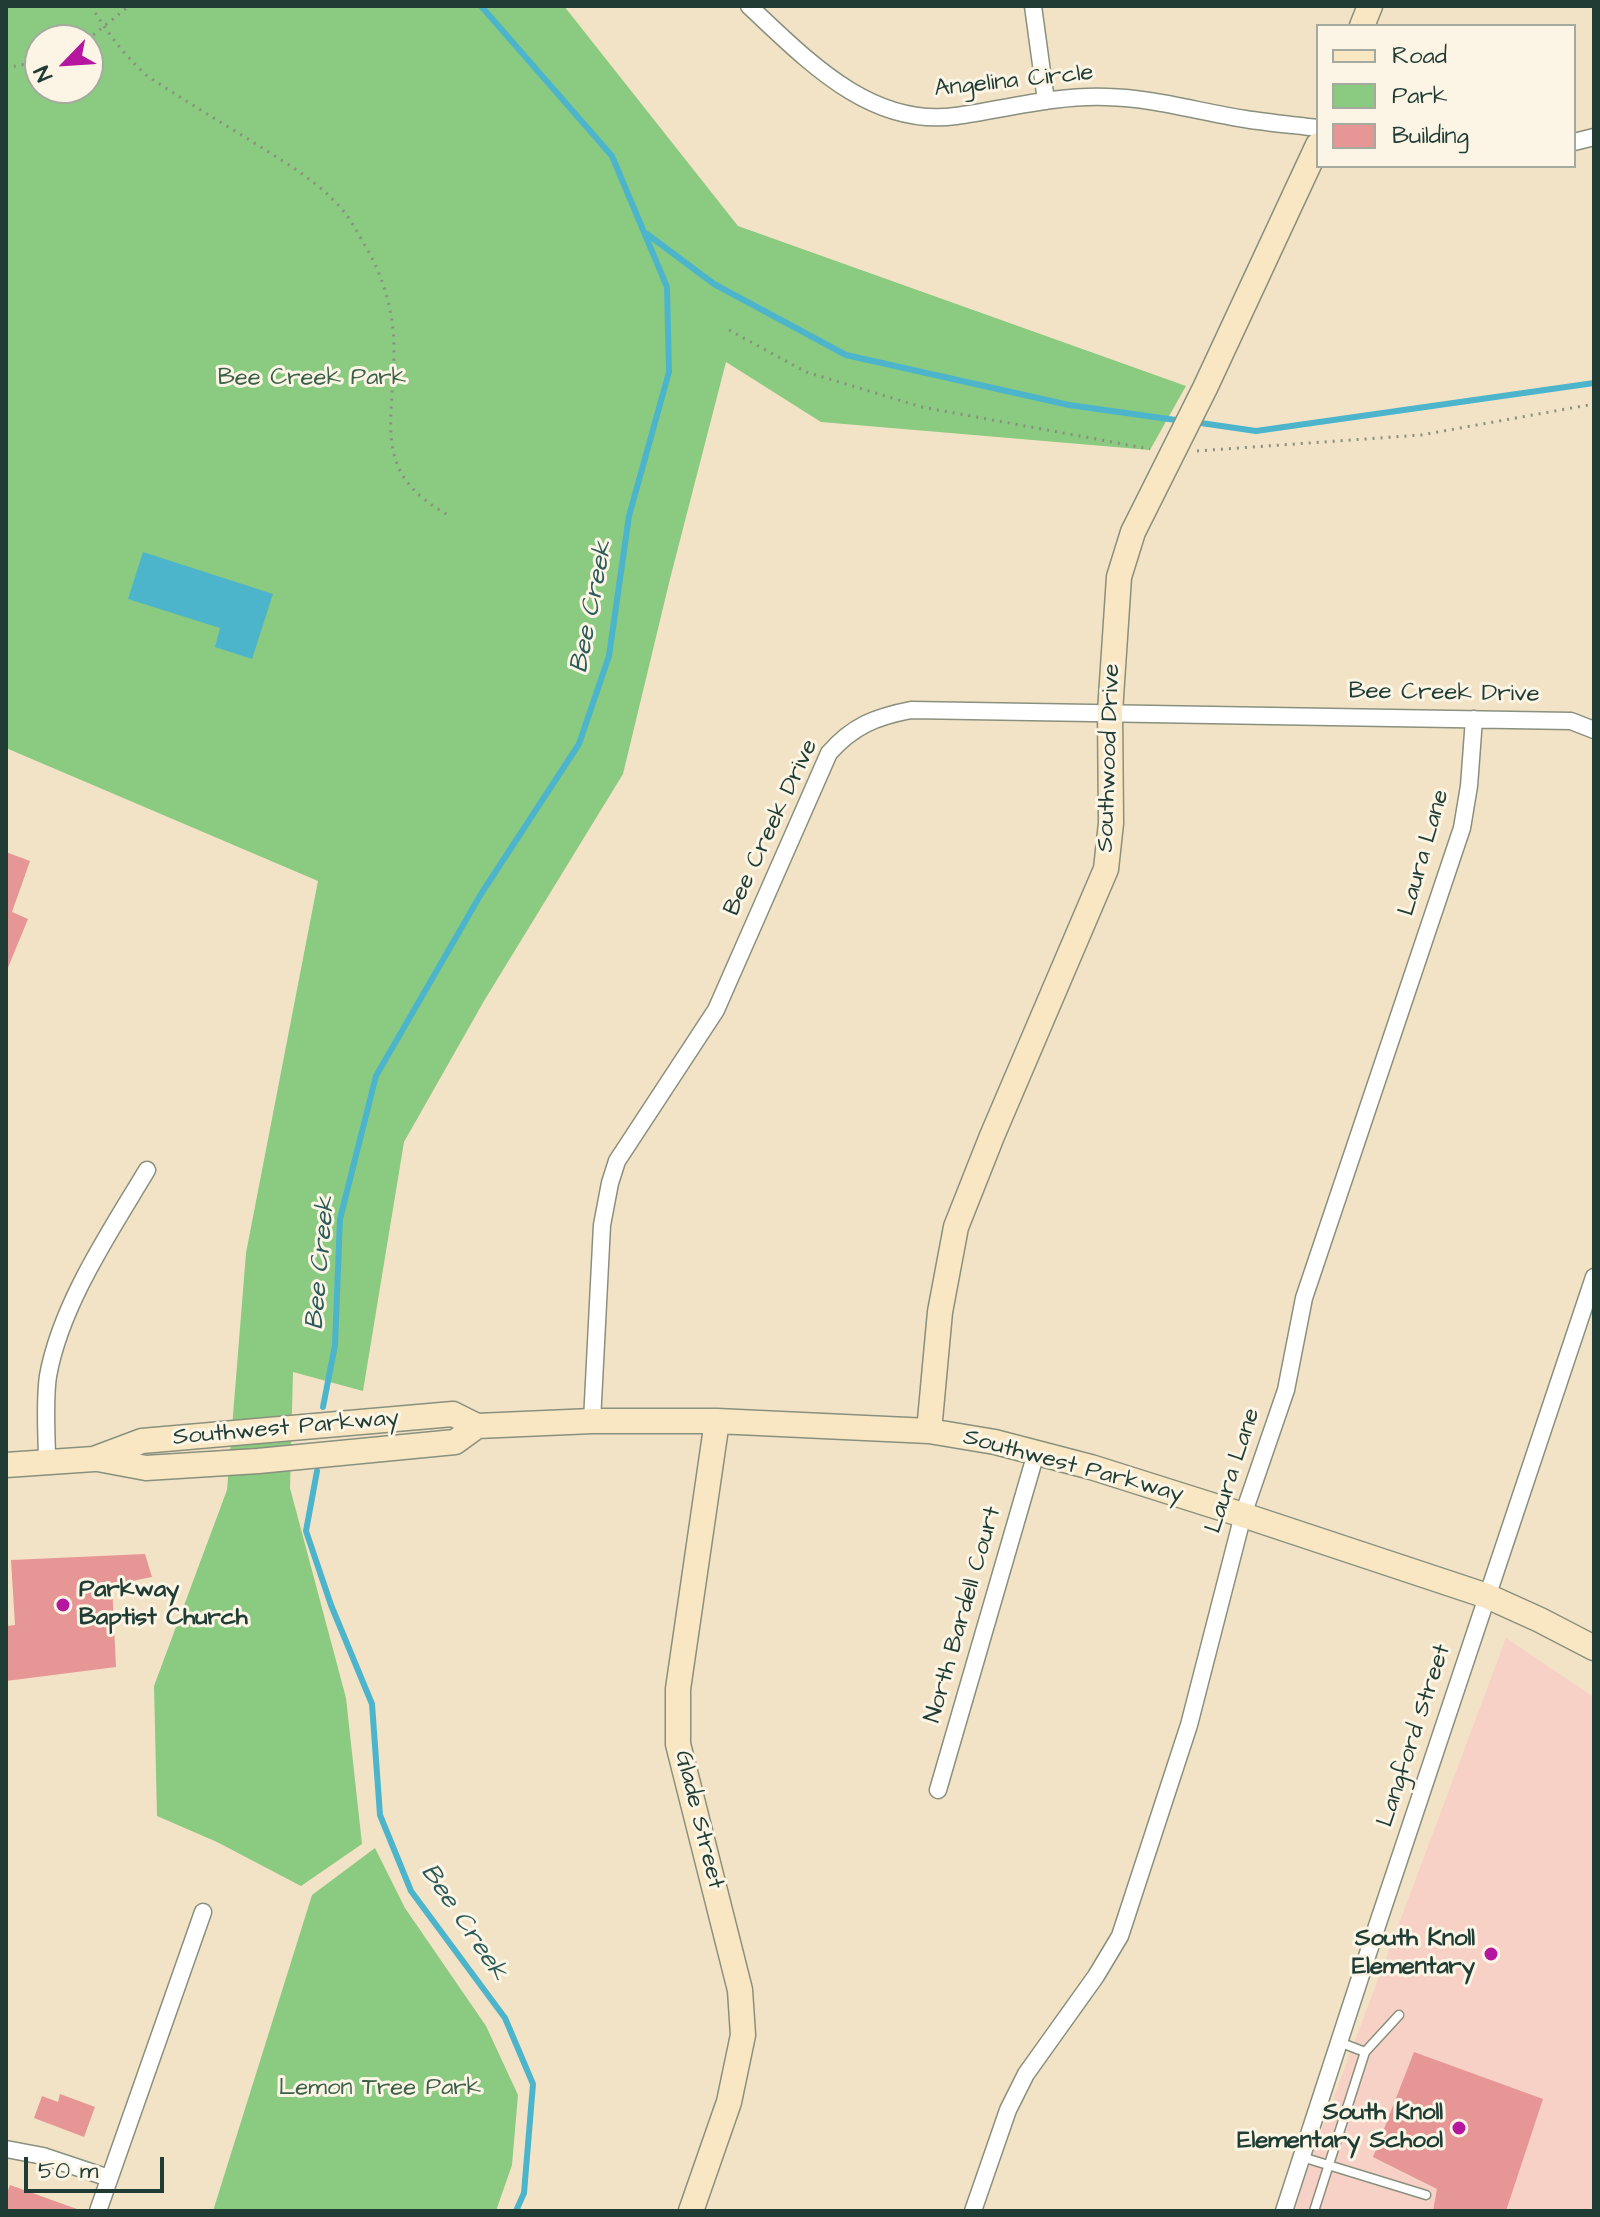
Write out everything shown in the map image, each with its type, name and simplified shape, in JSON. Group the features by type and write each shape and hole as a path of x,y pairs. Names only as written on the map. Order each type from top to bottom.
{"street":[{"name":"Angelina Circle","path":"749,6 836,83 871,103 909,115 952,117 1046,101 1106,97 1166,103 1245,119 1316,128"},
{"path":"1033,6 1046,101"},
{"name":"Southwood Drive","path":"929,1431 940,1312 956,1227 1106,869 1111,823 1110,712 1119,577 1161,451 1205,388 1316,149"},
{"name":"Bee Creek Drive","path":"592,1421 602,1225 617,1161 716,1010 829,753 860,726 883,715 911,710 1571,721 1594,730"},
{"name":"Laura Lane","path":"973,2211 1008,2110 1026,2074 1096,1976 1120,1936 1189,1725 1243,1515 1286,1390 1304,1298 1462,828 1474,719"},
{"path":"47,1463 48,1379 58,1338 93,1258 147,1170"},
{"name":"Langford Street","path":"1284,2211 1594,1277"},
{"name":"Southwest Parkway","path":"6,1465 94,1459 142,1441 453,1414 477,1426 592,1421 717,1421 929,1431 995,1442 1091,1467 1243,1515 1487,1596 1594,1648"},
{"name":"Glade Street","path":"691,2211 729,2102 743,2035 740,1990 678,1744 678,1689 717,1421"},
{"name":"North Bardell Court","path":"938,1790 1036,1453"},
{"path":"98,2211 203,1912"},
{"path":"6,2149 43,2156 109,2178"}],"lane":[{"path":"1314,2211 1365,2052 1399,2015"},
{"path":"1339,2042 1365,2052"},
{"path":"1302,2157 1426,2195"}],"path":[{"path":"91,6 102,24"},
{"path":"129,6 104,27 127,57 146,75 298,170 344,212 371,257 391,310 394,351 389,422 390,444 396,463 419,495 450,516"},
{"path":"729,330 806,372 922,407 1161,451 1421,435 1594,404"}],"shaded area":[{"name":"South Knoll Elementary","path":"1506,1638 1594,1697 1594,2211 1291,2211"}],"green space":[{"name":"Bee Creek Park","path":"6,6 564,6 738,226 1186,386 1150,450 821,422 726,362 623,774 484,1001 404,1142 363,1391 293,1372 290,1488 346,1698 362,1844 301,1886 217,1842 157,1816 154,1686 227,1490 246,1253 318,881 6,748"},
{"name":"Lemon Tree Park","path":"375,1848 405,1908 486,2026 518,2095 512,2165 496,2211 213,2211 312,1895"}],"water":[{"path":"143,552 273,594 252,659 215,647 220,628 128,599"}],"building":[{"path":"6,852 30,861 12,912 28,919 7,970"},
{"name":"Parkway Baptist Church","path":"145,1554 152,1577 112,1585 116,1667 6,1681 6,1626 15,1625 11,1560"},
{"name":"South Knoll Elementary School","path":"1414,2052 1543,2099 1506,2211 1433,2211 1437,2189 1373,2157"},
{"path":"60,2094 95,2107 84,2137 34,2118 42,2096 58,2102"},
{"path":"10,2185 77,2209 77,2211 6,2211"}],"waterway":[{"name":"Bee Creek","path":"323,1407 335,1345 340,1219 376,1076 481,894 579,744 609,656 629,516 669,372 667,287 612,156 481,6"},
{"path":"647,234 714,284 846,355 1069,405 1183,421"},
{"path":"1194,422 1256,431 1594,383"},
{"name":"Bee Creek","path":"317,1471 306,1531 331,1605 372,1704 380,1815 411,1891 505,2018 533,2084 524,2193 516,2211"}],"place":[{"name":"Parkway Baptist Church","path":"63,1605"},
{"name":"South Knoll Elementary","path":"1491,1954"},
{"name":"South Knoll Elementary School","path":"1459,2128"}]}
